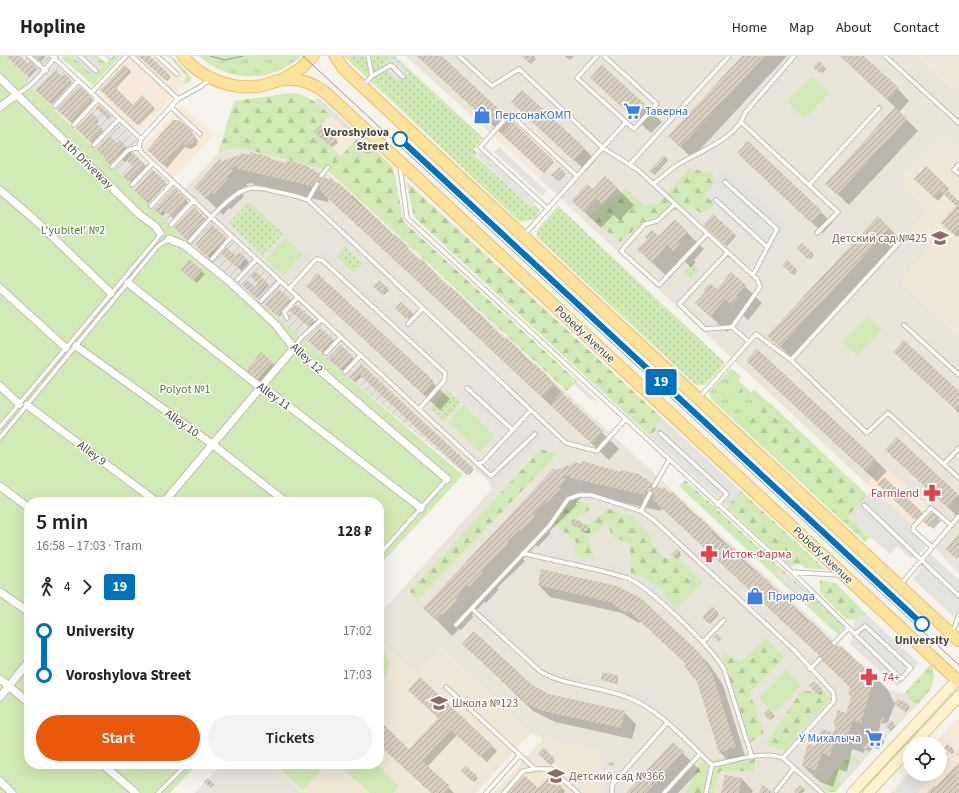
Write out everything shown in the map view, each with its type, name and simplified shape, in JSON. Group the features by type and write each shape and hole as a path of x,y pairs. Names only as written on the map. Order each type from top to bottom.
{"main road":[{"name":"Pobedy Avenue","path":"184,56 193,66 211,78 230,85 251,87 281,80 309,82 318,87 958,680"},
{"path":"281,80 301,68 313,56"},
{"path":"335,56 344,69 363,87 955,638"},
{"path":"852,793 958,680"},
{"path":"921,737 959,696"},
{"path":"868,793 903,756"}],"street":[{"name":"1th Driveway","path":"0,78 140,214 156,226 160,233"},
{"path":"0,107 16,95"},
{"path":"0,190 35,220 111,293"},
{"name":"Alley 12","path":"169,240 184,245 230,282 276,325 294,348 447,479"},
{"name":"Alley 11","path":"128,283 260,387 268,391 421,508"},
{"path":"0,288 66,348"},
{"name":"Alley 10","path":"76,346 212,444 280,497"},
{"path":"168,497 294,348"},
{"path":"0,386 19,404"},
{"name":"Alley 9","path":"27,405 150,497"},
{"path":"0,486 24,504"},
{"path":"0,592 24,609"},
{"path":"0,697 24,667"},
{"path":"0,679 24,698"},
{"path":"108,769 136,793"},
{"path":"0,781 12,793"}],"lane":[{"path":"29,56 46,71"},
{"path":"80,56 96,71"},
{"path":"91,93 126,56"},
{"path":"132,56 178,99"},
{"path":"157,56 177,74"},
{"path":"368,56 372,76"},
{"path":"460,56 492,86 519,69 602,148 630,164 654,184 753,275 757,279 760,287 732,327"},
{"path":"597,56 577,78 634,129 657,104 604,56"},
{"path":"630,164 729,56"},
{"path":"654,184 674,167 708,150 742,124 745,113 794,56"},
{"path":"885,56 959,123"},
{"path":"16,95 30,86 46,71 54,57 141,139"},
{"path":"363,87 372,76 391,65 403,77"},
{"path":"211,78 200,88 178,99 141,139 139,147 142,153 491,476 535,434"},
{"path":"55,106 78,81"},
{"path":"74,125 98,99"},
{"path":"171,107 200,134"},
{"path":"809,185 879,108"},
{"path":"548,208 480,147 510,114 577,176"},
{"path":"94,145 119,119"},
{"path":"523,236 626,122"},
{"path":"742,124 838,212 817,233"},
{"path":"112,167 128,150 139,147"},
{"path":"399,162 408,218 717,505 792,572 900,679 911,668 865,626 855,634"},
{"path":"132,185 153,163"},
{"path":"959,164 954,170 959,174"},
{"path":"321,176 328,167"},
{"path":"152,206 173,182"},
{"path":"726,182 777,230 753,275"},
{"path":"308,200 317,184"},
{"path":"190,241 212,217 239,192 248,188 258,188 299,196 308,200 566,442 597,451 625,420"},
{"path":"171,225 194,200"},
{"path":"716,200 767,247"},
{"path":"675,204 657,221 645,224 622,250 659,285 707,234"},
{"path":"0,427 157,239 160,233"},
{"path":"212,259 232,236"},
{"path":"791,360 904,237"},
{"path":"0,438 158,246 169,240"},
{"path":"728,252 679,304 705,329 732,327 748,342"},
{"path":"289,289 316,259 322,260 445,373 444,382 419,409"},
{"path":"237,280 256,260"},
{"path":"261,301 280,281"},
{"path":"287,318 284,312 298,297"},
{"path":"408,324 423,308"},
{"path":"294,348 322,319"},
{"path":"904,325 959,375"},
{"path":"698,398 756,334 791,360 867,433 888,414 959,478"},
{"path":"326,353 341,337"},
{"path":"345,372 361,355"},
{"path":"467,388 513,430"},
{"path":"478,464 484,462 531,410"},
{"path":"660,433 727,494 717,505"},
{"path":"944,464 959,448"},
{"path":"654,486 669,460"},
{"path":"384,549 447,479"},
{"path":"641,511 650,493"},
{"path":"456,625 550,525 568,499 579,495 591,495 641,511 656,522 794,650 810,670 833,692 834,701 784,758"},
{"path":"864,505 922,558 959,596"},
{"path":"932,547 913,530 914,526 931,508 951,525"},
{"path":"900,586 922,558 959,516"},
{"path":"523,554 627,578 644,587 703,642 724,669 752,757"},
{"path":"792,572 845,576"},
{"path":"472,608 541,672 551,678 630,698 651,710 667,723 712,765"},
{"path":"955,638 959,615"},
{"path":"703,642 724,620"},
{"path":"834,643 849,628"},
{"path":"810,670 820,659"},
{"path":"446,687 535,769"},
{"path":"612,793 612,786 667,723"},
{"path":"664,793 700,754"},
{"path":"712,765 752,757 775,755 784,758 822,793"},
{"path":"486,793 520,756"},
{"path":"706,793 712,765"},
{"path":"776,791 794,768"},
{"path":"158,793 182,769"},
{"path":"504,793 523,771 535,769 551,769 578,793"}],"shaded area":[{"path":"6,56 48,56 138,141 131,150 181,193 474,468 467,475 345,375 186,240 134,190 129,182 103,158 103,156 70,122 24,80 27,76"},
{"path":"73,56 91,56 103,67 94,76"},
{"path":"122,56 163,56 188,80 139,133 91,89"},
{"path":"406,56 919,56 954,89 959,84 959,148 944,134 904,185 928,208 930,246 901,282 959,335 959,574 935,548 952,529 883,465 867,484 539,178 561,155 511,109 490,133"},
{"path":"919,56 959,56 959,84 955,89"},
{"path":"393,58 409,73 400,82 382,66"},
{"path":"319,98 369,144 363,145 314,100"},
{"path":"182,105 214,135 173,178 141,148"},
{"path":"511,109 561,155 539,178 490,133"},
{"path":"330,115 357,139 341,156 314,132"},
{"name":"Детский сад №425","path":"944,134 959,148 959,335 901,282 930,246 910,230 928,208 904,185 903,176"},
{"path":"237,147 323,168 889,690 904,694 917,705 861,763 851,754 822,786 829,792 834,793 604,793 599,751 543,738 531,733 440,648 416,674 384,645 384,609 494,487 181,193 218,153"},
{"path":"499,147 546,191 542,196 494,152"},
{"path":"480,151 535,202 531,207 476,155"},
{"path":"619,164 631,175 626,180 614,169"},
{"path":"727,169 791,228 768,253 704,194"},
{"path":"568,173 573,177 558,194 553,190"},
{"path":"312,211 339,237 335,241 308,215"},
{"path":"343,235 403,290 400,293 421,313 418,316 397,297 400,294 339,239"},
{"path":"313,246 318,251 292,279 287,274"},
{"path":"325,249 450,365 446,369 321,253"},
{"path":"425,311 488,369 484,373 421,315"},
{"path":"571,377 598,401 591,400 571,381"},
{"path":"478,388 512,418 502,430 461,392"},
{"path":"662,418 741,491 727,507 650,436 658,428 656,426"},
{"path":"532,428 542,437 492,489 489,485 492,482 481,471 517,434 526,435"},
{"path":"884,465 932,510 915,528 867,484"},
{"path":"873,489 911,525 909,529 926,547 916,557 914,556 911,559 898,546 890,554 848,517"},
{"path":"546,551 621,567 621,574 544,556"},
{"path":"930,554 959,580 959,622 913,579"},
{"path":"779,569 813,600 809,605 775,573"},
{"path":"641,575 705,633 701,637 638,579"},
{"path":"479,606 535,658 532,662 475,610"},
{"path":"866,614 919,663 897,687 850,644 855,619"},
{"name":"Школа №123","path":"384,645 416,674 440,648 531,733 476,793 302,793 276,769 384,769"},
{"path":"562,674 597,681 596,687 560,679"},
{"path":"619,688 646,697 663,708 660,713 640,701 618,693"},
{"path":"959,717 959,793 890,792 903,778 903,781 947,781 947,737 940,737"},
{"name":"Детский сад №366","path":"543,738 599,751 604,793 494,793"},
{"path":"947,757 951,761 947,765"},
{"path":"853,762 860,765 842,784 837,780"},
{"path":"217,769 276,769 302,793 195,793"},
{"path":"903,781 931,781 918,793 892,793"}],"green space":[{"name":"Polyot №1","path":"0,56 6,56 27,76 24,80 103,156 103,158 129,182 134,190 186,240 463,475 384,561 384,497 24,497 24,769 192,769 170,793 0,793"},
{"path":"73,56 94,76 103,67 91,56 98,56 106,63 113,56 120,56 93,85 60,57"},
{"path":"169,56 172,56 191,77 191,81 183,85 186,76"},
{"path":"199,56 301,56 290,65 277,71 264,75 250,76 236,75 223,71 210,65"},
{"path":"344,56 395,56 483,138 471,152 531,207 536,205 539,208 538,215 535,219 520,222"},
{"path":"812,76 830,93 805,119 787,102"},
{"path":"291,93 303,95 317,103 330,115 315,132 341,156 357,139 363,145 369,144 393,167 404,222 577,381 567,391 327,170 237,147 218,153 234,101"},
{"path":"689,168 714,174 713,207 701,213 692,208 674,210 646,220 620,242 589,216 626,189 644,205 658,204"},
{"path":"406,181 662,418 656,426 658,428 650,436 414,217"},
{"path":"249,202 283,234 263,255 229,223"},
{"path":"558,206 725,363 705,385 696,385 537,237 537,230"},
{"path":"285,238 303,254 283,276 265,259"},
{"path":"345,246 363,263 353,273 336,256"},
{"path":"692,263 699,269 690,279 683,273"},
{"path":"868,316 882,330 857,356 842,342"},
{"path":"731,368 741,377 739,381 751,392 755,390 838,468 837,472 848,483 853,481 867,495 848,517 870,537 865,542 711,399 710,391"},
{"path":"729,382 743,390 742,396 732,399 723,395 722,389"},
{"path":"447,390 461,403 444,421 431,408"},
{"path":"762,402 770,403 867,495 847,517 801,478 745,425 746,416"},
{"path":"463,405 495,436 480,452 448,422"},
{"path":"541,449 557,454 417,601 410,591"},
{"path":"685,480 845,627 838,635 679,486"},
{"path":"741,491 826,570 805,568 800,564 790,566 727,507"},
{"path":"571,500 589,504 590,509 575,519 588,525 608,509 634,516 650,536 651,544 664,558 679,558 703,582 676,609 659,588 631,574 630,543 612,537 607,521 589,538 595,561 574,556 576,542 554,524"},
{"path":"820,580 836,583 866,614 855,619 847,620 820,593"},
{"path":"767,638 784,657 750,693 764,734 749,743 722,653 741,661"},
{"path":"384,653 389,662 388,673 384,680"},
{"path":"931,664 934,676 932,687 917,705 904,694"},
{"path":"786,670 801,685 774,713 759,698"},
{"path":"801,691 825,692 830,699 784,751 766,744"},
{"path":"756,752 754,771 720,771 714,793 686,793 700,763"},
{"path":"851,754 861,763 860,765 853,762 837,780 842,784 835,792 829,792 822,786"},
{"path":"280,769 320,769 321,770 303,790"},
{"path":"343,769 381,769 399,786 393,793 370,793"}],"building":[{"path":"6,56 20,56 28,64 30,61 36,67 27,76"},
{"path":"34,56 43,56 39,61"},
{"path":"138,56 150,56 170,75 165,80"},
{"path":"417,56 442,56 502,112 491,124"},
{"path":"521,56 534,56 535,57 529,63"},
{"path":"742,56 765,56 680,147 668,136"},
{"path":"840,56 864,56 899,88 888,100"},
{"path":"819,61 825,67 820,73 813,67"},
{"path":"124,65 130,70 116,86 116,88 133,105 142,95 154,107 137,125 100,90"},
{"path":"602,65 646,105 634,118 590,78"},
{"path":"56,70 62,77 65,74 71,80 49,103 36,91"},
{"path":"80,87 92,98 70,122 57,110"},
{"path":"522,90 585,148 574,161 511,102"},
{"path":"99,105 112,117 109,120 96,108"},
{"path":"895,107 907,119 837,195 825,184"},
{"path":"92,113 98,119 95,122 103,129 90,142 76,129"},
{"path":"173,120 179,120 191,130 195,137 193,143 186,146 181,144 163,165 147,150"},
{"path":"513,122 553,160 542,172 502,134"},
{"path":"321,125 337,139 331,147 314,132"},
{"path":"110,136 117,143 120,140 126,146 110,165 103,158 112,148 103,156 96,149"},
{"path":"748,141 822,211 811,223 737,153"},
{"path":"473,149 477,153 475,155 471,151"},
{"path":"250,152 286,163 287,160 307,166 307,168 315,170 315,173 328,180 330,177 337,184 338,182 353,196 352,198 381,222 380,223 392,235 394,234 409,247 407,249 420,261 422,259 449,288 450,286 465,300 464,302 476,313 478,312 504,339 506,337 521,351 519,353 532,365 534,363 549,377 547,379 554,385 542,397 319,190 321,187 313,182 312,186 237,169 237,166 230,168 233,170 227,177 228,179 214,194 212,192 206,199 194,187 220,159 222,161 240,155 241,153 250,155"},
{"path":"133,153 145,165 129,182 123,176 133,166 126,160"},
{"path":"664,155 667,158 653,174 649,171"},
{"path":"926,166 946,185 944,187 959,201 959,228 953,234 941,223 956,206 940,191 934,198 914,179"},
{"path":"559,167 565,172 557,181 551,175"},
{"path":"153,170 166,182 146,202 134,190"},
{"path":"605,176 618,188 602,204 596,199 584,212 571,201 587,184 593,189"},
{"path":"174,188 187,200 171,217 164,211 160,215 154,209"},
{"path":"194,207 206,219 186,240 174,227"},
{"path":"713,214 735,234 725,245 703,225"},
{"path":"878,216 890,228 780,347 767,336"},
{"path":"675,219 688,232 673,251 667,245 652,263 637,249 647,239 645,237 652,230 659,236"},
{"path":"212,225 226,237 208,257 195,245"},
{"path":"802,243 813,253 808,259 797,249"},
{"path":"226,247 236,256 239,252 246,258 238,268 220,253"},
{"path":"189,259 202,270 193,281 181,270"},
{"path":"787,260 797,269 792,274 782,265"},
{"path":"255,271 268,283 255,297 242,285 247,280 255,287 258,283 250,276"},
{"path":"731,272 746,285 736,296 738,298 731,305 725,299 710,317 695,303 705,292 703,290 710,283 717,289"},
{"path":"317,273 434,381 423,394 306,286"},
{"path":"379,280 388,288 382,295 373,286"},
{"path":"279,289 291,300 277,316 264,304"},
{"path":"401,302 412,312 406,319 395,308"},
{"path":"296,305 314,320 309,327 290,311"},
{"path":"320,328 333,339 321,352 308,341"},
{"path":"904,340 959,391 959,407 956,410 893,352"},
{"path":"341,345 353,357 341,370 328,359"},
{"path":"757,349 876,459 865,471 746,361"},
{"path":"261,352 273,362 257,380 246,370"},
{"path":"361,364 473,468 467,475 360,375 354,382 349,377"},
{"path":"561,392 603,431 592,444 550,405"},
{"path":"897,437 959,495 948,508 885,450"},
{"path":"583,461 620,472 620,470 640,474 640,477 648,479 648,482 661,489 663,487 670,493 671,491 686,505 685,507 698,519 700,517 714,531 712,533 725,545 727,543 742,556 740,558 753,571 755,569 769,582 768,584 797,608 796,610 808,622 810,620 825,634 824,635 830,642 831,641 839,648 841,646 868,669 871,680 873,681 861,723 853,720 847,737 836,733 830,756 822,753 816,771 802,766 808,743 815,746 821,729 833,733 836,725 833,725 838,710 846,713 852,695 848,694 850,687 817,656 819,655 806,642 652,499 655,496 646,491 645,495 570,478 570,475 563,477 566,479 559,486 561,488 547,503 546,501 539,508 533,515 535,516 521,531 519,530 507,542 509,544 481,570 483,572 469,587 467,585 456,598 457,600 443,615 442,613 435,620 423,608 554,468 556,470 573,464 574,462 582,464"},
{"path":"884,477 922,512 915,520 877,484"},
{"path":"932,512 938,517 929,527 923,521"},
{"path":"572,519 581,521 580,527 571,525"},
{"path":"581,524 589,525 588,532 580,530"},
{"path":"959,532 959,557 957,559 946,549"},
{"path":"677,549 681,552 675,558 671,555"},
{"path":"541,569 617,586 641,598 698,651 712,673 736,747 719,753 696,679 694,679 684,666 686,664 629,611 627,613 613,605 613,603 538,585"},
{"path":"712,606 718,612 708,623 702,617"},
{"path":"474,631 531,684 549,694 625,711 621,728 542,711 520,700 521,698 462,644"},
{"path":"717,634 722,639 719,642 714,637"},
{"path":"602,672 617,675 616,683 601,680"},
{"path":"420,677 492,745 480,757 451,730 422,761 450,786 444,793 431,793 384,750 384,725 409,749 438,718 408,690"},
{"path":"814,681 823,690 817,694 809,686"},
{"path":"899,699 909,705 904,711 894,704"},
{"path":"769,709 774,714 768,719 764,714"},
{"path":"883,717 886,719 882,724 880,721"},
{"path":"891,720 895,724 889,730 886,726"},
{"path":"876,732 880,736 867,751 862,747"},
{"path":"673,742 684,752 646,793 626,793"},
{"path":"947,744 954,749 950,753 947,750"},
{"path":"544,748 555,759 549,764 538,754"},
{"path":"608,762 614,763 614,766 607,765"},
{"path":"959,762 959,793 927,793 934,785 936,787 942,781 947,781 947,775"},
{"path":"466,766 477,776 472,781 461,771"},
{"path":"524,775 538,788 550,776 562,787 557,793 507,793"},
{"path":"725,775 742,778 739,793 721,793"},
{"path":"208,778 214,784 211,788 204,782"},
{"path":"763,785 773,793 759,793"},
{"path":"800,785 804,788 799,793 795,793 794,792"}],"tram line":[{"path":"210,56 225,60 243,56"},
{"path":"303,56 959,665"},
{"name":"19","path":"400,139 922,624"}],"place":[{"name":"Таверна","path":"632,111"},
{"name":"ПерсонаКОМП","path":"482,115"},
{"name":"Voroshylova Street","path":"400,139"},
{"name":"Детский сад №425","path":"940,238"},
{"name":"Farmlend","path":"932,493"},
{"name":"Исток-Фарма","path":"709,554"},
{"name":"Природа","path":"755,596"},
{"name":"University","path":"922,624"},
{"name":"74+","path":"869,677"},
{"name":"Школа №123","path":"439,703"},
{"name":"У Михалыча","path":"874,738"},
{"name":"Детский сад №366","path":"556,776"}],"park label":[{"name":"L'yubitel' №2","path":"73,230"}]}
